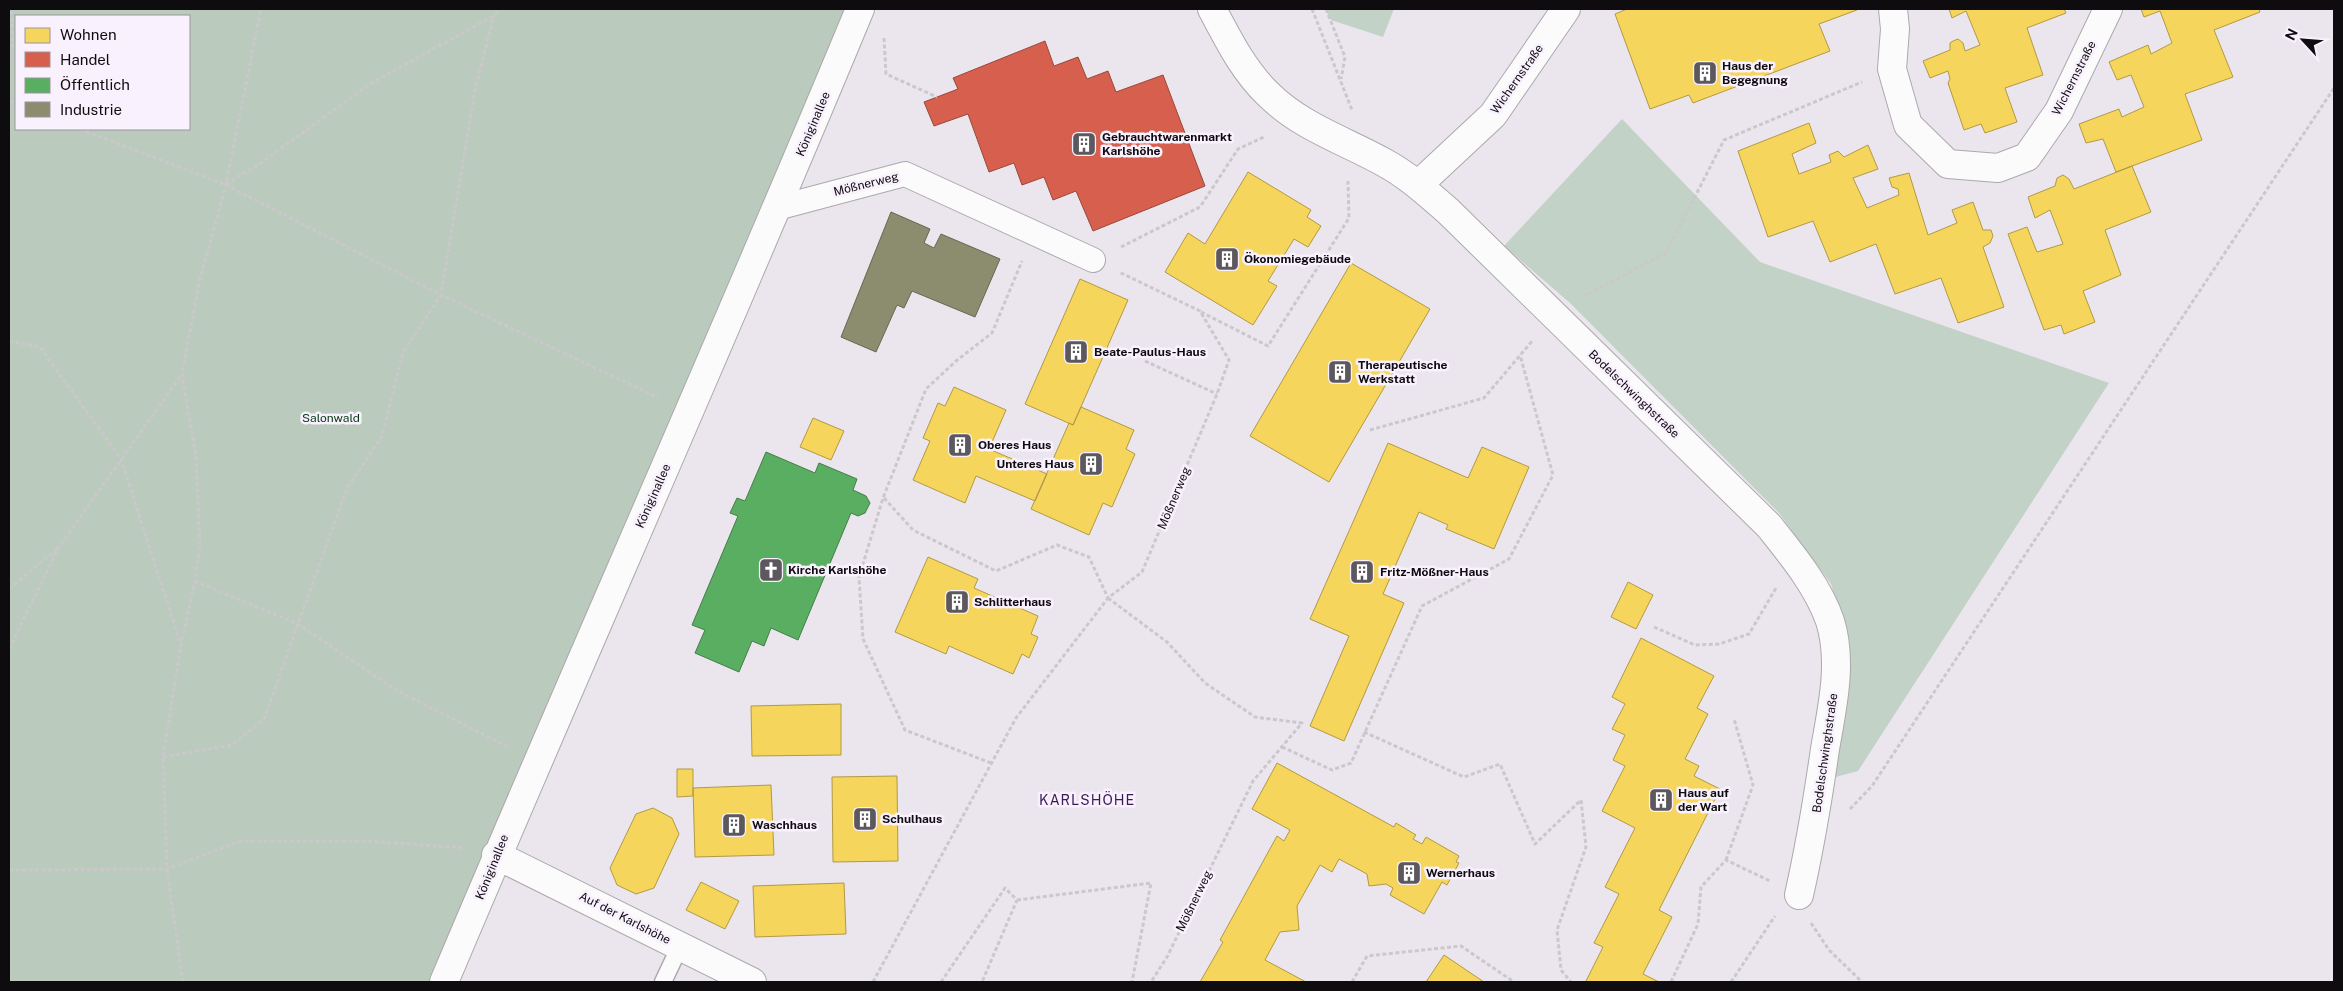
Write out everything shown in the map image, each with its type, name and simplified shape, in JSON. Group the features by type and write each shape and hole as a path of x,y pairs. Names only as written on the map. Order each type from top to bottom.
{"street":[{"name":"Königinallee","path":"444,982 496,857 778,208 860,9"},
{"name":"Bodelschwinghstraße","path":"1212,9 1240,62 1268,94 1299,120 1387,164 1418,185 1448,211 1769,526 1814,588 1830,622 1836,659 1834,695 1815,820 1799,895"},
{"name":"Wichernstraße","path":"1418,185 1493,115 1566,9"},
{"name":"Wichernstraße","path":"1893,9 1895,29 1892,69 1908,125 1948,164 1998,168 2027,157 2059,111 2108,9"},
{"name":"Mößnerweg","path":"778,208 905,174 1093,260"},
{"name":"Auf der Karlshöhe","path":"496,857 752,982"}],"lane":[{"path":"663,982 680,946"}],"path":[{"path":"9,53 13,44 11,9"},
{"path":"183,982 167,869 163,757 181,645 195,581 200,545 196,457 182,374 200,279 226,185 261,9"},
{"path":"226,185 258,165 372,83 494,16 500,9"},
{"path":"1093,260 1268,346 1349,218 1346,142 1352,108 1312,9"},
{"path":"1326,9 1345,57 1341,79"},
{"path":"163,757 232,745 264,719 347,488 382,436 402,352 441,295 475,90 494,16"},
{"path":"884,35 886,74 937,97"},
{"path":"1553,316 1570,303 1666,253 1724,140 1892,69"},
{"path":"1815,820 1848,810 1872,786 2334,88"},
{"path":"1093,260 1200,207 1238,149 1299,120"},
{"path":"83,130 226,185 441,295 690,413"},
{"path":"991,763 905,730 863,639 859,577 883,498 926,389 956,361 992,333 1034,233"},
{"name":"Mößnerweg","path":"1151,982 1167,957 1253,781 1302,723 1255,717 1205,683 1167,642 1108,598 1142,572 1218,394 1228,360 1200,311"},
{"path":"9,341 40,347 121,459 181,645"},
{"path":"1282,747 1332,770 1351,763 1422,606 1509,559 1553,475 1520,355 1484,398 1370,430"},
{"path":"1145,361 1218,394"},
{"path":"9,648 59,547 182,374"},
{"path":"873,982 1016,718 1108,598 1089,558 1057,545 996,571 913,530 883,498"},
{"path":"9,589 59,547"},
{"path":"1654,627 1694,645 1719,644 1749,634 1794,558"},
{"path":"195,581 298,624 394,689 537,762"},
{"path":"1671,982 1698,924 1701,886 1726,860 1753,785 1734,718"},
{"path":"1364,732 1464,777 1500,764 1535,844 1581,800 1586,847 1557,930 1561,970 1571,982"},
{"path":"9,870 167,869 240,841 368,841 469,848 496,857"},
{"path":"1726,860 1799,895 1809,920 1829,950 1862,982"},
{"path":"1017,900 1151,883 1132,982"},
{"path":"941,982 1005,888 1017,900"},
{"path":"1731,982 1770,920 1799,895"},
{"path":"982,982 1017,900"},
{"path":"1352,982 1367,956 1462,946 1514,982"}],"green space":[{"name":"Salonwald","path":"9,9 853,9 441,982 9,982"},
{"path":"1325,9 1394,9 1383,37 1331,20"},
{"path":"1622,119 1760,262 2109,383 1858,771 1832,778 1849,641 1831,584 1779,513 1570,303 1504,246"}],"building: Wohnen":[{"name":"Haus der Begegnung","path":"1627,9 1857,10 1819,24 1830,51 1693,103 1689,95 1650,109 1615,14"},
{"path":"1949,9 2064,9 2066,13 2027,28 2043,75 2005,88 2017,122 1985,133 1981,124 1964,130 1948,83 1950,79 1948,71 1930,78 1923,61 1950,50 1950,43 1953,41 1958,39 1963,43 1965,51 1980,45 1966,11 1952,18"},
{"path":"2141,9 2259,9 2260,12 2214,30 2233,77 2185,94 2202,140 2116,172 2103,139 2086,143 2079,124 2119,109 2122,117 2144,107 2131,75 2117,80 2109,62 2148,45 2151,54 2172,43 2160,11 2144,17"},
{"path":"1809,123 1816,143 1792,154 1799,174 1831,162 1829,155 1838,151 1844,157 1868,145 1878,169 1853,178 1867,208 1899,195 1898,189 1892,187 1889,178 1909,173 1928,235 1957,223 1952,210 1973,202 1983,230 1991,230 1993,236 1990,243 1983,247 2004,307 1958,323 1941,278 1895,294 1876,244 1830,262 1813,221 1768,237 1738,151"},
{"path":"2132,166 2151,212 2105,230 2121,275 2083,291 2095,322 2064,334 2061,325 2044,330 2008,234 2027,227 2037,252 2063,244 2050,210 2035,218 2028,197 2055,186 2057,178 2063,175 2069,179 2074,189"},
{"name":"Ökonomiegebäude","path":"1248,172 1311,210 1307,217 1321,226 1308,247 1294,239 1268,281 1277,286 1253,325 1165,272 1188,233 1205,244"},
{"name":"Therapeutische Werkstatt","path":"1351,263 1430,309 1329,482 1250,436"},
{"name":"Beate-Paulus-Haus","path":"1080,279 1128,300 1073,425 1025,404"},
{"name":"Oberes Haus","path":"954,387 1006,410 989,449 1047,474 1035,501 976,476 965,503 913,480 930,441 923,438 938,403 945,406"},
{"name":"Unteres Haus","path":"1081,407 1134,430 1126,449 1135,454 1112,507 1103,503 1089,535 1031,509 1069,423 1073,425"},
{"path":"813,418 844,431 831,460 800,447"},
{"name":"Fritz-Mößner-Haus","path":"1388,443 1468,478 1482,447 1529,467 1494,549 1446,529 1448,525 1419,512 1383,594 1404,603 1344,741 1310,726 1349,636 1310,619"},
{"name":"Schlitterhaus","path":"928,557 978,579 974,588 1038,616 1031,634 1038,637 1029,658 1022,654 1013,674 949,646 946,654 895,632"},
{"path":"1628,582 1653,595 1636,629 1611,617"},
{"name":"Haus auf der Wart","path":"1641,638 1714,676 1697,708 1708,714 1685,759 1699,766 1694,776 1720,789 1659,910 1672,917 1643,974 1659,982 1588,982 1586,981 1603,947 1594,943 1619,894 1605,887 1635,828 1602,811 1625,766 1613,760 1625,735 1612,729 1625,704 1612,697"},
{"path":"841,704 841,755 752,756 751,706"},
{"name":"Wernerhaus","path":"1277,763 1394,827 1396,823 1416,835 1413,839 1422,844 1426,837 1459,856 1456,862 1459,863 1447,885 1442,882 1424,914 1390,895 1393,888 1386,884 1369,886 1367,874 1339,859 1332,872 1320,865 1297,906 1299,930 1280,932 1265,960 1306,982 1200,982 1223,942 1220,940 1277,836 1284,841 1290,830 1252,809"},
{"path":"677,769 693,769 693,796 677,797"},
{"name":"Schulhaus","path":"897,776 898,861 833,862 832,777"},
{"name":"Waschhaus","path":"771,785 774,855 695,857 693,788"},
{"path":"653,808 672,818 679,834 654,888 636,894 617,885 610,868 636,814"},
{"path":"701,882 739,901 725,929 686,910"},
{"path":"844,883 846,934 755,937 753,886"},
{"path":"1444,955 1484,982 1426,982"}],"building: Handel":[{"name":"Gebrauchtwarenmarkt Karlshöhe","path":"1045,41 1054,66 1078,57 1087,79 1108,71 1116,92 1163,75 1205,186 1093,231 1076,191 1053,200 1044,177 1022,185 1014,163 989,172 968,114 934,126 924,102 958,89 953,78"}],"building: Öffentlich":[{"name":"Kirche Karlshöhe","path":"766,452 815,473 819,463 857,479 853,490 866,496 870,503 865,513 858,516 851,513 798,640 771,628 764,646 752,641 739,672 695,653 705,630 692,625 738,516 730,513 737,498 745,501"}],"building: Industrie":[{"path":"891,212 930,229 924,243 934,248 941,234 1000,259 975,317 912,291 904,308 897,305 876,352 841,337"}],"place":[{"name":"Haus der Begegnung","path":"1705,73"},
{"name":"Gebrauchtwarenmarkt Karlshöhe","path":"1084,144"},
{"name":"Ökonomiegebäude","path":"1227,259"},
{"name":"Beate-Paulus-Haus","path":"1076,352"},
{"name":"Therapeutische Werkstatt","path":"1340,372"},
{"name":"Oberes Haus","path":"960,445"},
{"name":"Unteres Haus","path":"1091,464"},
{"name":"Kirche Karlshöhe","path":"771,570"},
{"name":"Fritz-Mößner-Haus","path":"1362,572"},
{"name":"Schlitterhaus","path":"957,602"},
{"name":"Haus auf der Wart","path":"1661,800"},
{"name":"Schulhaus","path":"865,819"},
{"name":"Waschhaus","path":"734,825"},
{"name":"Wernerhaus","path":"1409,873"}],"district":[{"name":"KARLSHÖHE","path":"1087,800"}]}
